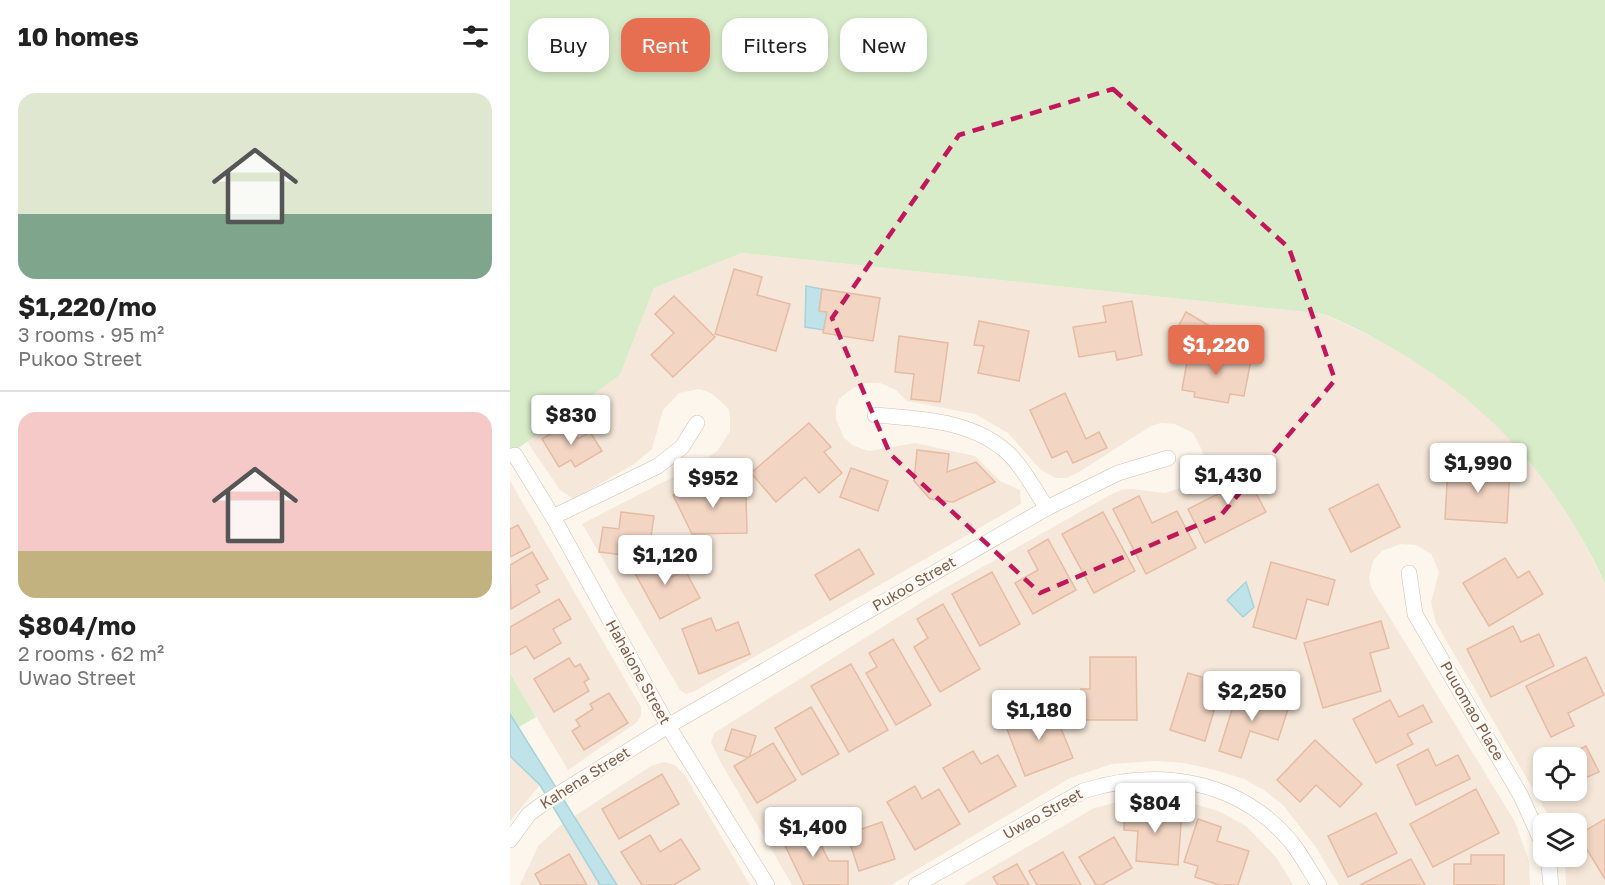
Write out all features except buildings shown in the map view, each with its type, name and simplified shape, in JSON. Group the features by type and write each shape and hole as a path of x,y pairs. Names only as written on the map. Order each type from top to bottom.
{"street":[{"path":"875,415 949,424 995,442 1016,463 1047,508"},
{"path":"553,517 658,466 682,447 697,423"},
{"name":"Hahaione Street","path":"515,455 553,517 668,726 767,885"},
{"name":"Pukoo Street","path":"668,726 1047,508 1118,473 1168,458"},
{"name":"Puuomao Place","path":"1409,573 1415,614 1521,796 1533,823"},
{"name":"Kahena Street","path":"510,840 530,814 544,803 668,726"},
{"name":"Uwao Street","path":"916,885 1083,791 1112,782 1158,778 1191,782 1244,802 1269,819 1290,841 1319,885"},
{"path":"1549,867 1551,885"}],"highlighted area":[{"path":"1113,89 1289,248 1335,380 1221,515 1040,593 890,454 832,318 959,135"}],"shaded area":[{"path":"742,253 1324,314 1397,349 1432,370 1464,394 1522,450 1570,515 1605,584 1605,885 1566,885 1565,867 1587,867 1587,813 1547,813 1540,801 1587,801 1587,747 1533,747 1533,789 1436,623 1431,602 1439,572 1431,554 1416,545 1401,544 1382,551 1373,561 1369,578 1371,587 1515,822 1529,861 1530,885 1339,885 1315,846 1283,805 1264,790 1244,779 1215,770 1184,763 1155,761 1112,764 1070,778 891,885 792,885 720,761 711,742 714,733 938,592 1110,495 1121,490 1132,489 1165,493 1189,485 1197,478 1203,452 1193,433 1175,424 1161,423 1151,426 1079,472 1067,478 1055,478 1040,469 1008,433 975,414 907,401 896,390 880,383 866,383 853,388 839,399 836,419 844,438 854,446 869,451 915,443 975,456 1000,481 1020,490 1021,504 686,694 680,690 582,524 702,462 718,450 730,431 728,408 711,393 699,389 679,393 663,410 652,449 634,464 574,499 560,490 526,440 620,375 654,288"},
{"path":"510,481 641,707 641,716 636,723 568,770 510,673"},
{"path":"510,756 540,785 510,821"},
{"path":"664,762 675,765 684,774 750,885 520,885 538,846 561,825 651,766"},
{"path":"1162,797 1178,799 1218,811 1246,826 1276,857 1293,885 962,885 1094,808 1126,800"}],"green space":[{"path":"510,0 1605,0 1605,584 1581,537 1554,495 1525,456 1492,421 1455,390 1415,362 1372,337 1324,314 742,253 654,288 620,375 510,454"},
{"path":"510,673 536,717 519,727 510,714"}],"water":[{"path":"806,286 822,289 819,310 827,312 824,330 805,327"},
{"path":"1246,582 1254,607 1243,617 1227,600"},
{"path":"510,714 617,885 600,885 540,785 510,756"}]}
